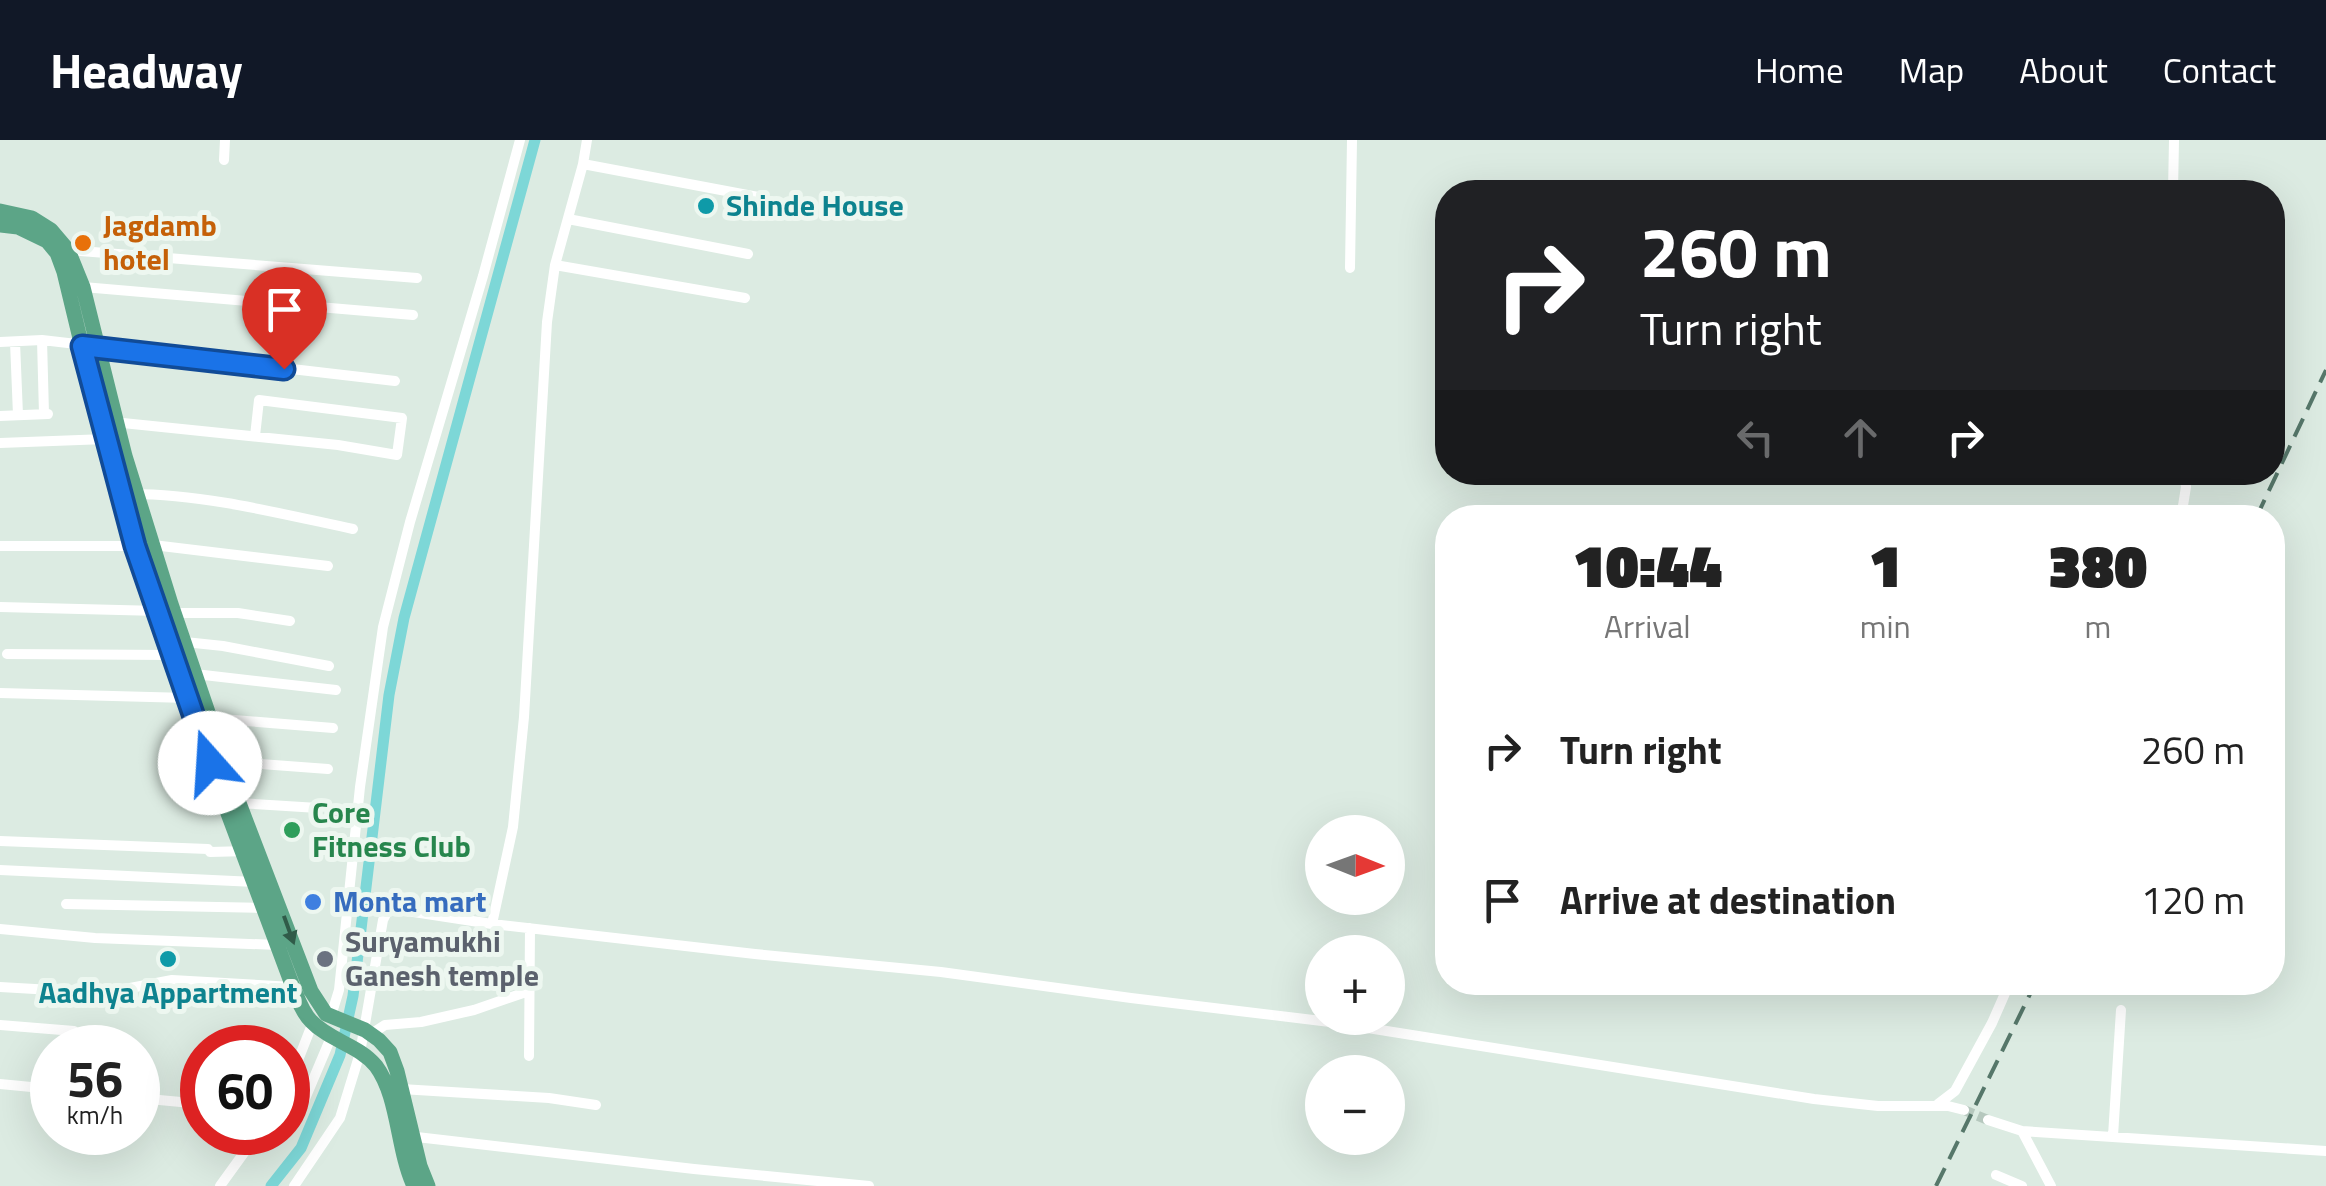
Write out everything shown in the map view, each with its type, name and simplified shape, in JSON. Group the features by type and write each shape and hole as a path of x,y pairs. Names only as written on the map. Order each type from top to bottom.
{"main road":[{"path":"0,211 32,218 51,230 68,250 83,287 90,346"},
{"path":"0,224 32,234 57,253 90,346 128,494 135,546 185,642 209,718 217,761 240,803 255,882 300,1005 312,1022 374,1064 428,1186"},
{"path":"109,422 106,439 153,545 168,609 173,655 188,698 318,1006 326,1014 364,1030 390,1052 401,1089 414,1186"}],"street":[{"path":"224,160 225,140"},
{"path":"336,1017 360,787 383,627 520,140"},
{"path":"492,924 513,827 522,736 547,322 555,265 588,140"},
{"path":"1350,268 1352,140"},
{"path":"2173,180 2174,140"},
{"path":"583,164 758,197"},
{"path":"568,219 748,254"},
{"path":"68,250 417,278"},
{"path":"555,265 745,298"},
{"path":"83,287 414,316"},
{"path":"0,416 46,414 42,340"},
{"path":"0,342 42,340 395,381"},
{"path":"15,342 18,416"},
{"path":"109,422 338,445 398,455 402,418 260,400 256,436"},
{"path":"0,444 106,439"},
{"path":"128,494 250,508 352,529"},
{"path":"153,545 328,566"},
{"path":"0,546 135,546"},
{"path":"0,607 168,609 290,620"},
{"path":"185,642 329,666"},
{"path":"7,654 173,655"},
{"path":"195,674 336,690"},
{"path":"0,693 188,698"},
{"path":"209,718 334,728"},
{"path":"217,761 328,768"},
{"path":"240,803 318,808"},
{"path":"0,841 208,849 219,853 249,845"},
{"path":"0,870 255,882"},
{"path":"66,904 264,908"},
{"path":"294,1186 340,1118 364,1030 383,920 387,912 400,909 492,924 941,972 1330,1022 1814,1099 1964,1110"},
{"path":"529,1056 530,928"},
{"path":"0,929 95,938 278,944"},
{"path":"0,987 104,993 172,980 293,987"},
{"path":"364,1030 474,1010 529,991"},
{"path":"1935,1106 1955,1092 2004,995"},
{"path":"2113,1136 2121,1010"},
{"path":"310,1027 312,1022"},
{"path":"0,1026 30,1028"},
{"path":"310,1087 332,1035"},
{"path":"0,1084 30,1087"},
{"path":"401,1089 549,1098 596,1105"},
{"path":"1988,1120 2022,1131 2326,1151"},
{"path":"2022,1131 2050,1186"},
{"path":"406,1136 869,1186"},
{"path":"220,1186 242,1155"},
{"path":"1996,1175 2022,1186"}],"waterway":[{"path":"271,1186 301,1148 340,1055 353,996 389,695 404,618 535,140"}],"tunnel":[{"path":"1964,1110 1988,1120"}],"railway":[{"path":"2285,457 2326,370"},
{"path":"2262,505 2272,485"},
{"path":"1936,1186 2030,995"}],"place":[{"name":"Shinde House","path":"706,206"},
{"name":"Jagdamb hotel","path":"83,243"},
{"name":"Core Fitness Club","path":"292,830"},
{"name":"Monta mart","path":"313,902"},
{"name":"Aadhya Appartment","path":"168,959"},
{"name":"Suryamukhi Ganesh temple","path":"325,959"}],"route":[{"path":"210,763 135,546 82,346 284,369"}]}
